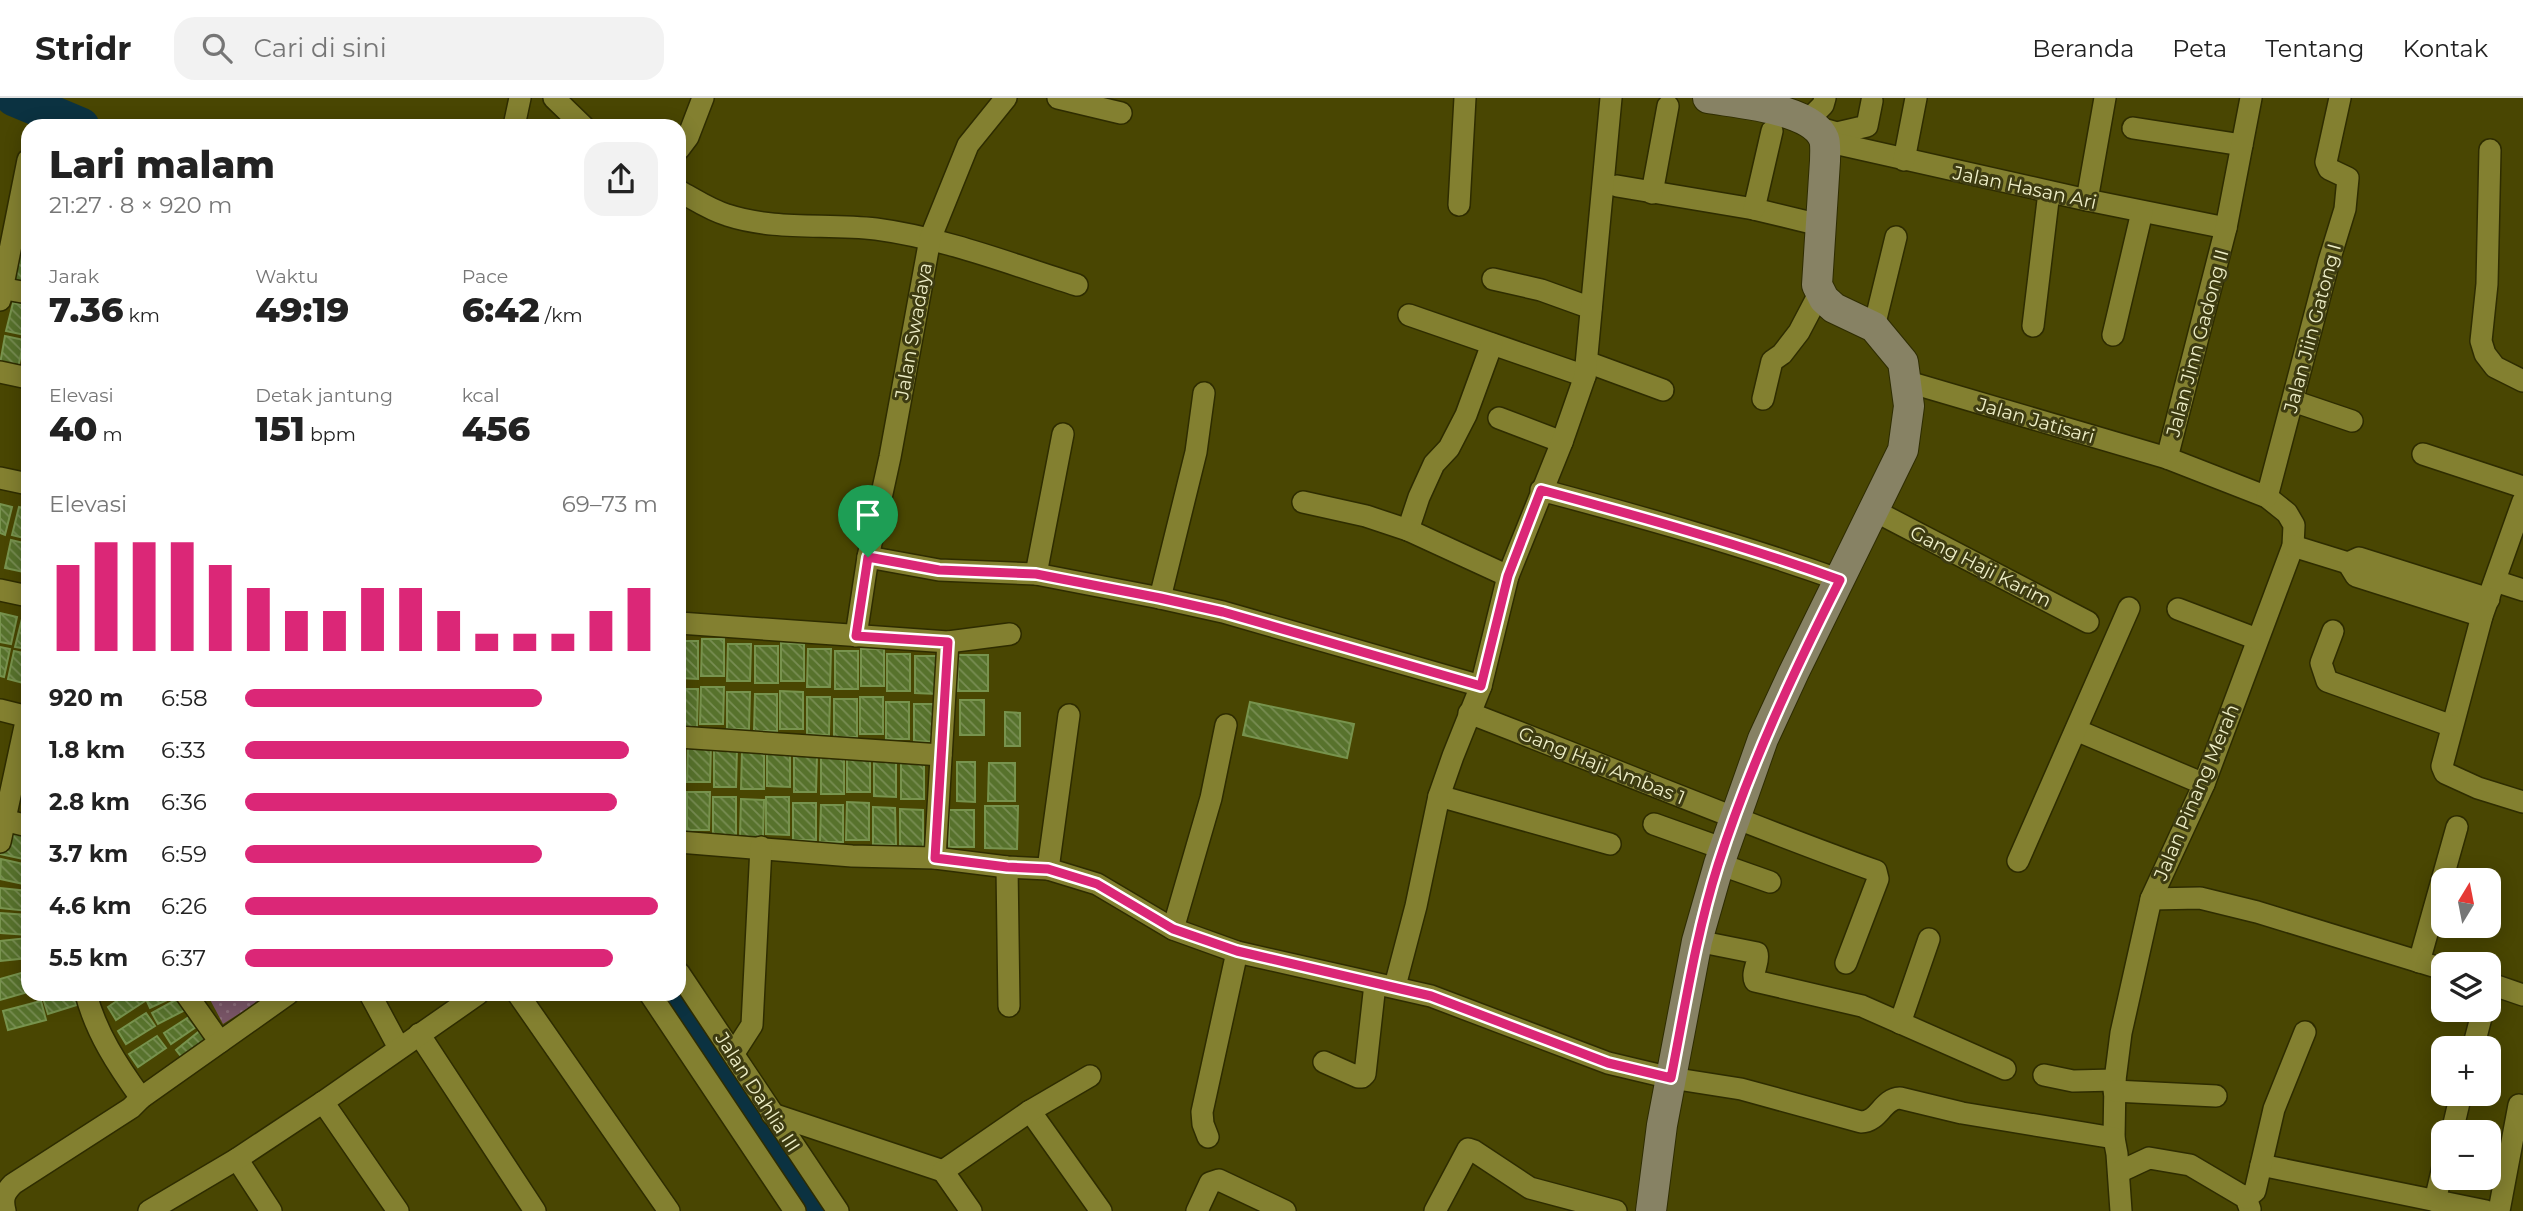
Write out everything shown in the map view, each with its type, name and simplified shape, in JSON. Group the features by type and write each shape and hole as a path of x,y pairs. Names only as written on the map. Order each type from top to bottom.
{"street":[{"path":"516,119 520,98"},
{"path":"554,98 576,119"},
{"path":"686,140 703,98"},
{"path":"1006,98 968,145 930,239 1077,285"},
{"path":"1058,98 1121,113"},
{"path":"1459,205 1465,98"},
{"path":"1324,1062 1358,1077 1365,1074 1385,985 1416,906 1439,796 1481,686 1508,576 1562,442 1586,369 1611,98"},
{"path":"1708,98 1775,110 1815,130 1837,133 1867,126 1872,101"},
{"path":"1651,1211 1671,1078 1697,941 1721,857 1763,739 1903,450 1909,406 1903,362 1874,327 1842,313 1820,292 1817,285 1821,225 1815,130 1825,98"},
{"path":"1904,160 1916,98"},
{"path":"2087,200 2105,98"},
{"name":"Jalan Jinn Gadong II","path":"2167,458 2226,229 2251,98"},
{"name":"Jalan Jiin Gatong I","path":"2267,497 2345,209 2348,178 2329,169 2326,162 2340,98"},
{"path":"1652,193 1668,106"},
{"path":"2133,128 2242,145"},
{"name":"Jalan Hasan Ari","path":"1815,130 1904,160 2226,229"},
{"path":"1754,209 1772,131"},
{"path":"2490,150 2487,284 2482,341 2485,354 2495,367 2523,381"},
{"path":"1617,186 1754,209 1821,225"},
{"path":"21,187 1,292 21,293"},
{"path":"2033,326 2049,192"},
{"name":"Jalan Swadaya","path":"686,195 725,215 756,222 789,227 875,229 930,239 890,457 868,557 856,636"},
{"path":"2113,335 2142,212"},
{"path":"1874,327 1896,237"},
{"path":"1493,279 1541,290 1591,308"},
{"path":"1763,399 1772,361 1782,354 1799,332 1820,292"},
{"path":"1409,315 1492,344 1663,390"},
{"path":"1408,530 1434,464 1449,449 1466,415 1492,344"},
{"path":"0,372 21,376"},
{"name":"Jalan Jatisari","path":"1905,381 2167,458"},
{"path":"1160,598 1196,452 1204,393"},
{"path":"2293,401 2352,421"},
{"path":"1499,418 1562,442"},
{"path":"1036,574 1063,434"},
{"path":"2423,454 2523,487"},
{"name":"Jalan Pinang Merah","path":"2121,1211 2114,1138 2115,1085 2121,1033 2151,899 2204,784 2292,546 2294,525 2287,513 2267,497 2167,458"},
{"path":"0,478 21,482"},
{"path":"1541,490 1650,519 1840,580"},
{"path":"2523,501 2488,599 2442,760 2445,773 2478,788 2523,802"},
{"path":"1303,502 1366,516 1408,530 1508,576"},
{"name":"Gang Haji Karim","path":"1873,510 2088,622"},
{"path":"2292,546 2348,563 2359,558 2488,599 2523,590"},
{"path":"868,557 939,570 1036,574 1160,598 1223,612 1481,686"},
{"path":"0,590 21,594"},
{"path":"2018,861 2129,608"},
{"path":"2178,609 2257,639"},
{"path":"686,624 948,642 1010,634"},
{"path":"2333,631 2321,663 2327,681 2452,726"},
{"path":"935,858 948,642"},
{"path":"0,710 21,715"},
{"name":"Gang Haji Ambas 1","path":"1469,713 1624,773 1735,820 1876,871 1878,879 1846,963"},
{"path":"1048,869 1069,715"},
{"path":"1173,929 1212,798 1226,725"},
{"path":"2076,730 2204,784"},
{"path":"686,737 942,755"},
{"path":"0,842 21,744"},
{"path":"1439,796 1610,844"},
{"path":"4,820 21,824"},
{"path":"1654,824 1770,881"},
{"path":"2419,962 2457,827"},
{"path":"686,842 761,846 852,856 935,858 1048,869 1097,884 1173,929 1237,951 1431,996 1608,1063 1671,1078 1741,1088 1861,1122 1870,1121 1890,1100 1900,1098 1962,1113 2114,1138"},
{"path":"733,1053 752,1025 761,846"},
{"path":"1007,867 1009,1006"},
{"path":"2151,899 2200,898 2257,912 2431,966"},
{"path":"1900,1023 1929,939"},
{"path":"1697,941 1757,953 1753,976 1755,981 1862,1006 2005,1069"},
{"path":"1208,1137 1202,1112 1237,951"},
{"name":"Jalan Dahlia III","path":"686,983 838,1211"},
{"path":"2501,989 2523,995"},
{"path":"88,1001 114,1060 141,1098"},
{"path":"191,1001 220,1042"},
{"path":"5,1211 5,1192 13,1184 131,1108 141,1098 278,1001"},
{"path":"374,1001 399,1048"},
{"path":"149,1211 323,1102 467,1001"},
{"path":"523,1001 669,1211"},
{"path":"654,1001 786,1208"},
{"path":"2119,1172 2149,1158 2190,1165 2248,1204 2255,1191 2274,1109 2305,1032"},
{"path":"419,1034 535,1211"},
{"path":"2044,1075 2073,1081 2216,1096"},
{"path":"943,1171 1030,1111 1090,1076"},
{"path":"323,1102 398,1211"},
{"path":"2499,1211 2519,1105"},
{"path":"1030,1111 1101,1211"},
{"path":"772,1114 943,1171 971,1211"},
{"path":"1435,1211 1468,1149 1530,1188 1616,1211"},
{"path":"237,1158 271,1211"},
{"path":"2261,1165 2486,1211"},
{"path":"1197,1211 1210,1184 1219,1180 1285,1211"},
{"path":"2435,1201 2438,1190"}],"shaded area":[{"path":"211,1001 259,1001 223,1024"}],"building":[{"path":"21,234 21,251 17,250"},
{"path":"17,255 21,256 21,285 10,283"},
{"path":"13,303 21,305 21,334 6,331"},
{"path":"5,336 21,339 18,368 0,364"},
{"path":"0,504 12,507 5,535 0,533"},
{"path":"19,507 21,507 21,537 12,535"},
{"path":"11,540 21,542 21,571 5,568"},
{"path":"0,613 17,617 11,644 0,642"},
{"path":"21,623 21,648 15,647"},
{"path":"702,639 724,639 724,676 701,676"},
{"path":"686,641 698,641 698,679 686,678"},
{"path":"781,643 804,644 804,681 781,681"},
{"path":"728,644 751,644 750,681 727,681"},
{"path":"755,646 778,646 778,683 755,683"},
{"path":"0,647 10,649 4,677 0,676"},
{"path":"808,649 831,649 830,687 807,687"},
{"path":"861,649 884,649 884,686 861,686"},
{"path":"14,651 21,652 21,682 8,679"},
{"path":"835,651 858,651 858,689 835,689"},
{"path":"887,654 910,654 910,691 887,691"},
{"path":"958,655 988,655 988,691 958,691"},
{"path":"915,656 938,656 937,694 915,693"},
{"path":"701,687 724,687 723,724 700,724"},
{"path":"686,689 698,689 697,727 686,726"},
{"path":"780,691 803,692 803,729 780,729"},
{"path":"727,692 750,692 749,729 727,729"},
{"path":"755,694 777,694 777,731 754,731"},
{"path":"807,697 830,697 829,735 807,734"},
{"path":"860,697 883,697 883,734 860,734"},
{"path":"834,699 857,699 857,737 834,737"},
{"path":"960,700 984,700 984,735 960,735"},
{"path":"886,702 909,702 909,739 886,739"},
{"path":"1250,702 1354,724 1347,758 1243,735"},
{"path":"914,704 937,704 937,742 914,741"},
{"path":"1005,712 1020,713 1020,746 1005,746"},
{"path":"688,744 711,745 710,782 687,782"},
{"path":"714,749 737,749 736,787 714,787"},
{"path":"767,749 790,749 790,787 767,786"},
{"path":"742,751 764,752 764,789 741,789"},
{"path":"847,754 870,755 870,792 847,792"},
{"path":"794,755 817,755 816,792 794,792"},
{"path":"821,757 844,757 844,794 821,794"},
{"path":"874,759 896,759 896,797 874,796"},
{"path":"901,762 924,762 924,799 901,799"},
{"path":"957,762 975,762 975,802 957,801"},
{"path":"989,763 1015,763 1015,801 988,801"},
{"path":"19,769 21,769 21,799 12,797"},
{"path":"687,792 710,792 709,830 687,830"},
{"path":"713,797 736,797 736,835 713,835"},
{"path":"766,797 789,797 789,835 766,834"},
{"path":"741,799 764,800 763,837 740,837"},
{"path":"847,802 869,803 869,840 846,840"},
{"path":"793,803 816,803 816,840 793,840"},
{"path":"821,805 843,805 843,842 820,842"},
{"path":"985,806 1018,806 1017,849 985,848"},
{"path":"873,807 895,808 896,845 873,844"},
{"path":"900,809 923,810 923,847 900,847"},
{"path":"949,810 974,810 974,847 949,847"},
{"path":"5,832 21,835 21,858 0,854"},
{"path":"1,859 21,863 21,884 0,879"},
{"path":"0,888 21,890 21,910 0,908"},
{"path":"0,913 21,914 21,934 0,933"},
{"path":"21,939 21,959 0,961 0,941"},
{"path":"21,973 21,994 0,1000 0,979"},
{"path":"41,1001 46,1020 8,1030 3,1011"},
{"path":"44,1001 86,1002 48,1014"},
{"path":"117,1001 145,1001 116,1020 108,1007"},
{"path":"147,1001 165,1001 150,1008"},
{"path":"174,1001 183,1001 187,1009 158,1024 152,1013"},
{"path":"146,1013 155,1026 126,1044 118,1031"},
{"path":"192,1015 199,1025 171,1044 164,1033"},
{"path":"202,1029 210,1039 184,1060 176,1050"},
{"path":"157,1036 166,1048 138,1067 129,1054"}],"waterway":[{"path":"14,98 64,119"},
{"path":"677,1001 818,1211"}],"route":[{"path":"1541,490 1650,519 1840,580 1763,739 1718,864 1697,941 1671,1078 1608,1063 1431,996 1237,951 1173,929 1097,884 1048,869 935,858 948,642 856,636 868,557 939,570 1036,574 1160,598 1223,612 1481,686 1508,576 1541,490"}]}
